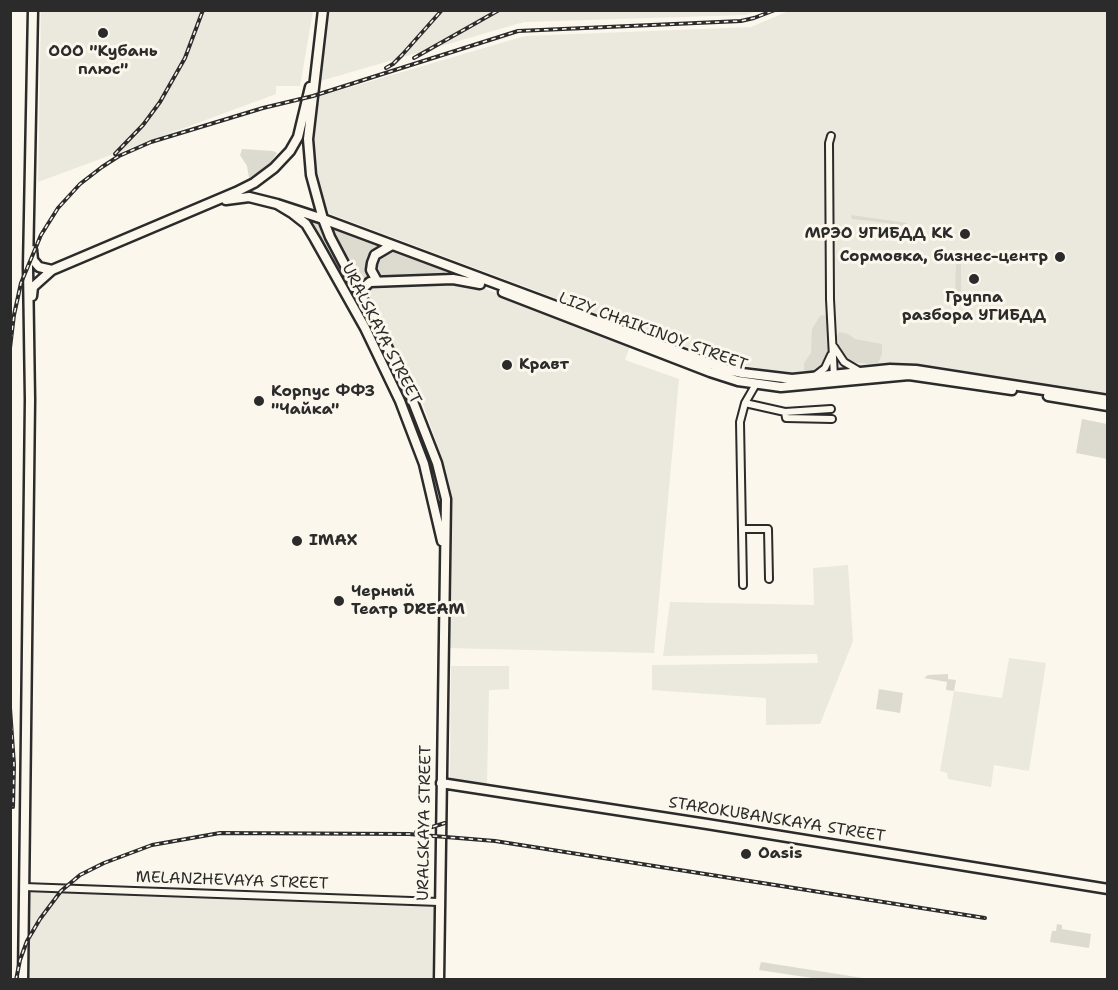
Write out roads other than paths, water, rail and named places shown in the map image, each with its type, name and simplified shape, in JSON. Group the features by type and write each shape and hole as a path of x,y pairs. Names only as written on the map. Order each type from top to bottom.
{"main road":[{"path":"23,980 28,229 31,177 33,10"},
{"path":"29,327 33,287 52,270 236,192 254,183 274,168 290,151 298,137 306,98 313,79 322,10"},
{"name":"URALSKAYA STREET","path":"320,32 309,119 308,152 311,176 323,219 410,394 439,469 446,499 439,980"},
{"path":"290,151 297,147 304,148 308,152"},
{"name":"URALSKAYA STREET","path":"212,202 249,197 277,204 306,224 388,374 424,464 446,559"},
{"path":"277,204 323,219 479,280"},
{"path":"28,229 33,260 39,267 52,270"},
{"path":"377,282 371,270 375,255 392,245"},
{"path":"361,296 365,284 377,282 479,280"},
{"name":"LIZY CHAIKINOY STREET","path":"479,280 725,369 775,378 804,379 909,375 1107,406"},
{"name":"LIZY CHAIKINOY STREET","path":"479,280 723,376 756,384 781,387 862,372 916,370 1107,400"},
{"path":"388,374 391,367 389,350"},
{"path":"431,490 436,483 439,469"},
{"name":"STAROKUBANSKAYA STREET","path":"441,783 1107,889"}],"street":[{"path":"831,135 829,143 834,379"},
{"path":"832,343 838,356 844,362 862,372"},
{"path":"804,379 818,375 825,368 831,354 832,343"},
{"path":"743,585 740,422 746,403 756,384"},
{"path":"746,403 785,412 831,409"},
{"path":"785,412 786,418 831,419"},
{"path":"742,529 768,529 769,579"},
{"name":"MELANZHEVAYA STREET","path":"24,887 439,902"}],"railway":[{"path":"115,154 143,125 160,102 185,58 203,10"},
{"path":"386,68 402,55 442,10"},
{"path":"414,58 499,10"},
{"path":"10,348 21,283 41,235 58,208 80,184 119,156 151,142 263,108 313,96 518,31 741,21 775,10"},
{"path":"10,708 14,765 13,807"},
{"path":"416,832 445,823"},
{"path":"16,980 27,941 40,919 61,891 80,875 104,863 152,845 220,833 409,834 495,841 985,918"}],"place":[{"name":"ООО \"Кубань плюс\"","path":"103,33"},
{"name":"МРЭО УГИБДД КК","path":"965,234"},
{"name":"Сормовка, бизнес-центр","path":"1060,257"},
{"name":"Группа разбора УГИБДД","path":"974,279"},
{"name":"Кравт","path":"507,365"},
{"name":"Корпус ФФЗ \"Чайка\"","path":"259,401"},
{"name":"IMAX","path":"297,541"},
{"name":"Черный Театр DREAM","path":"339,601"},
{"name":"Oasis","path":"746,854"}]}
